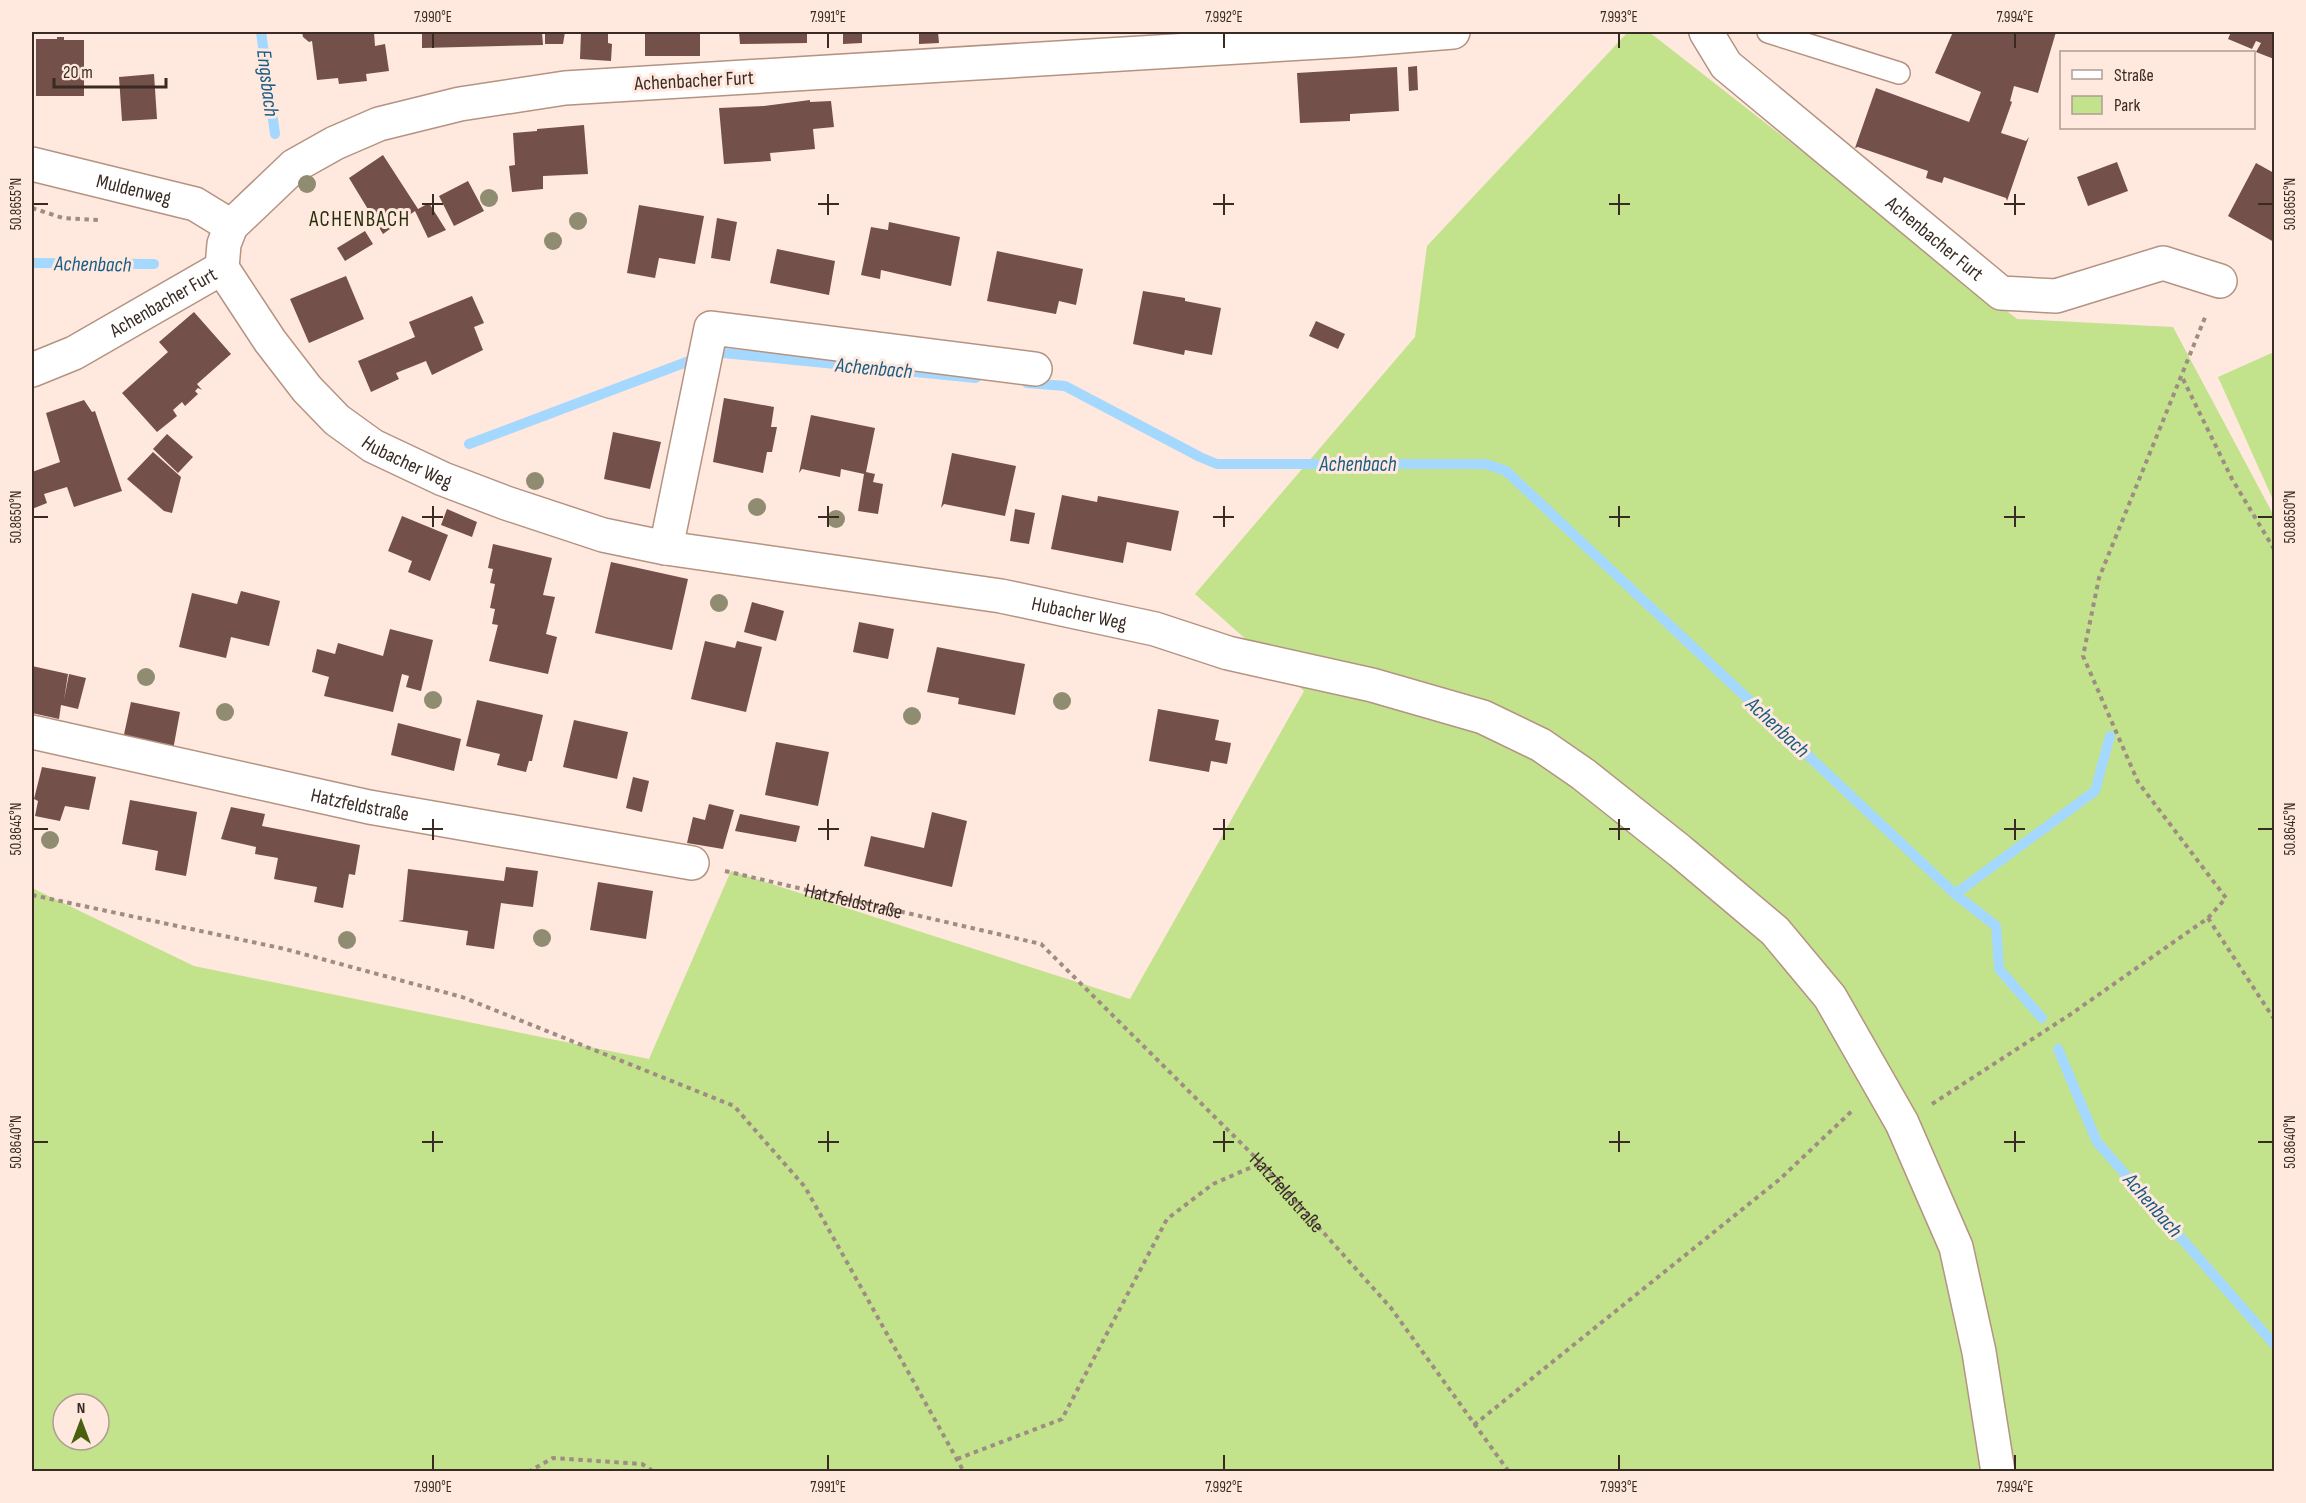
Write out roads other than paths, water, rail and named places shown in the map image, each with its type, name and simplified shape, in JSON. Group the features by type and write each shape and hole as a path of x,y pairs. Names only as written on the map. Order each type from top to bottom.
{"street":[{"name":"Achenbacher Furt","path":"32,370 74,353 222,267 224,244 231,226 294,166 335,143 379,124 460,104 565,87 1353,40 1453,32"},
{"name":"Achenbacher Furt","path":"1706,32 1726,65 2001,293 2056,296 2163,262 2220,281"},
{"name":"Muldenweg","path":"32,164 195,204 231,226"},
{"name":"Hubacher Weg","path":"222,267 270,341 307,389 337,420 373,446 443,479 506,503 603,535 666,548 1012,598 1155,629 1228,653 1372,685 1483,717 1541,745 1583,774 1680,851 1775,931 1830,997 1902,1123 1956,1247 1979,1352 1998,1472"},
{"path":"666,548 711,328 1035,369"},
{"name":"Hatzfeldstraße","path":"32,732 369,807 692,863"}],"lane":[{"path":"1768,32 1899,73"}],"waterway":[{"name":"Engsbach","path":"261,32 275,134"},
{"name":"Achenbach","path":"32,263 154,264"},
{"name":"Achenbach","path":"469,444 713,352 976,378"},
{"name":"Achenbach","path":"1027,383 1065,386 1217,464 1486,464 1506,471 1955,894 1996,926 1999,969 2042,1018"},
{"path":"1955,894 2095,791 2110,736"},
{"name":"Achenbach","path":"2058,1049 2097,1142 2274,1344"}],"district":[{"name":"ACHENBACH","path":"360,219"}]}
